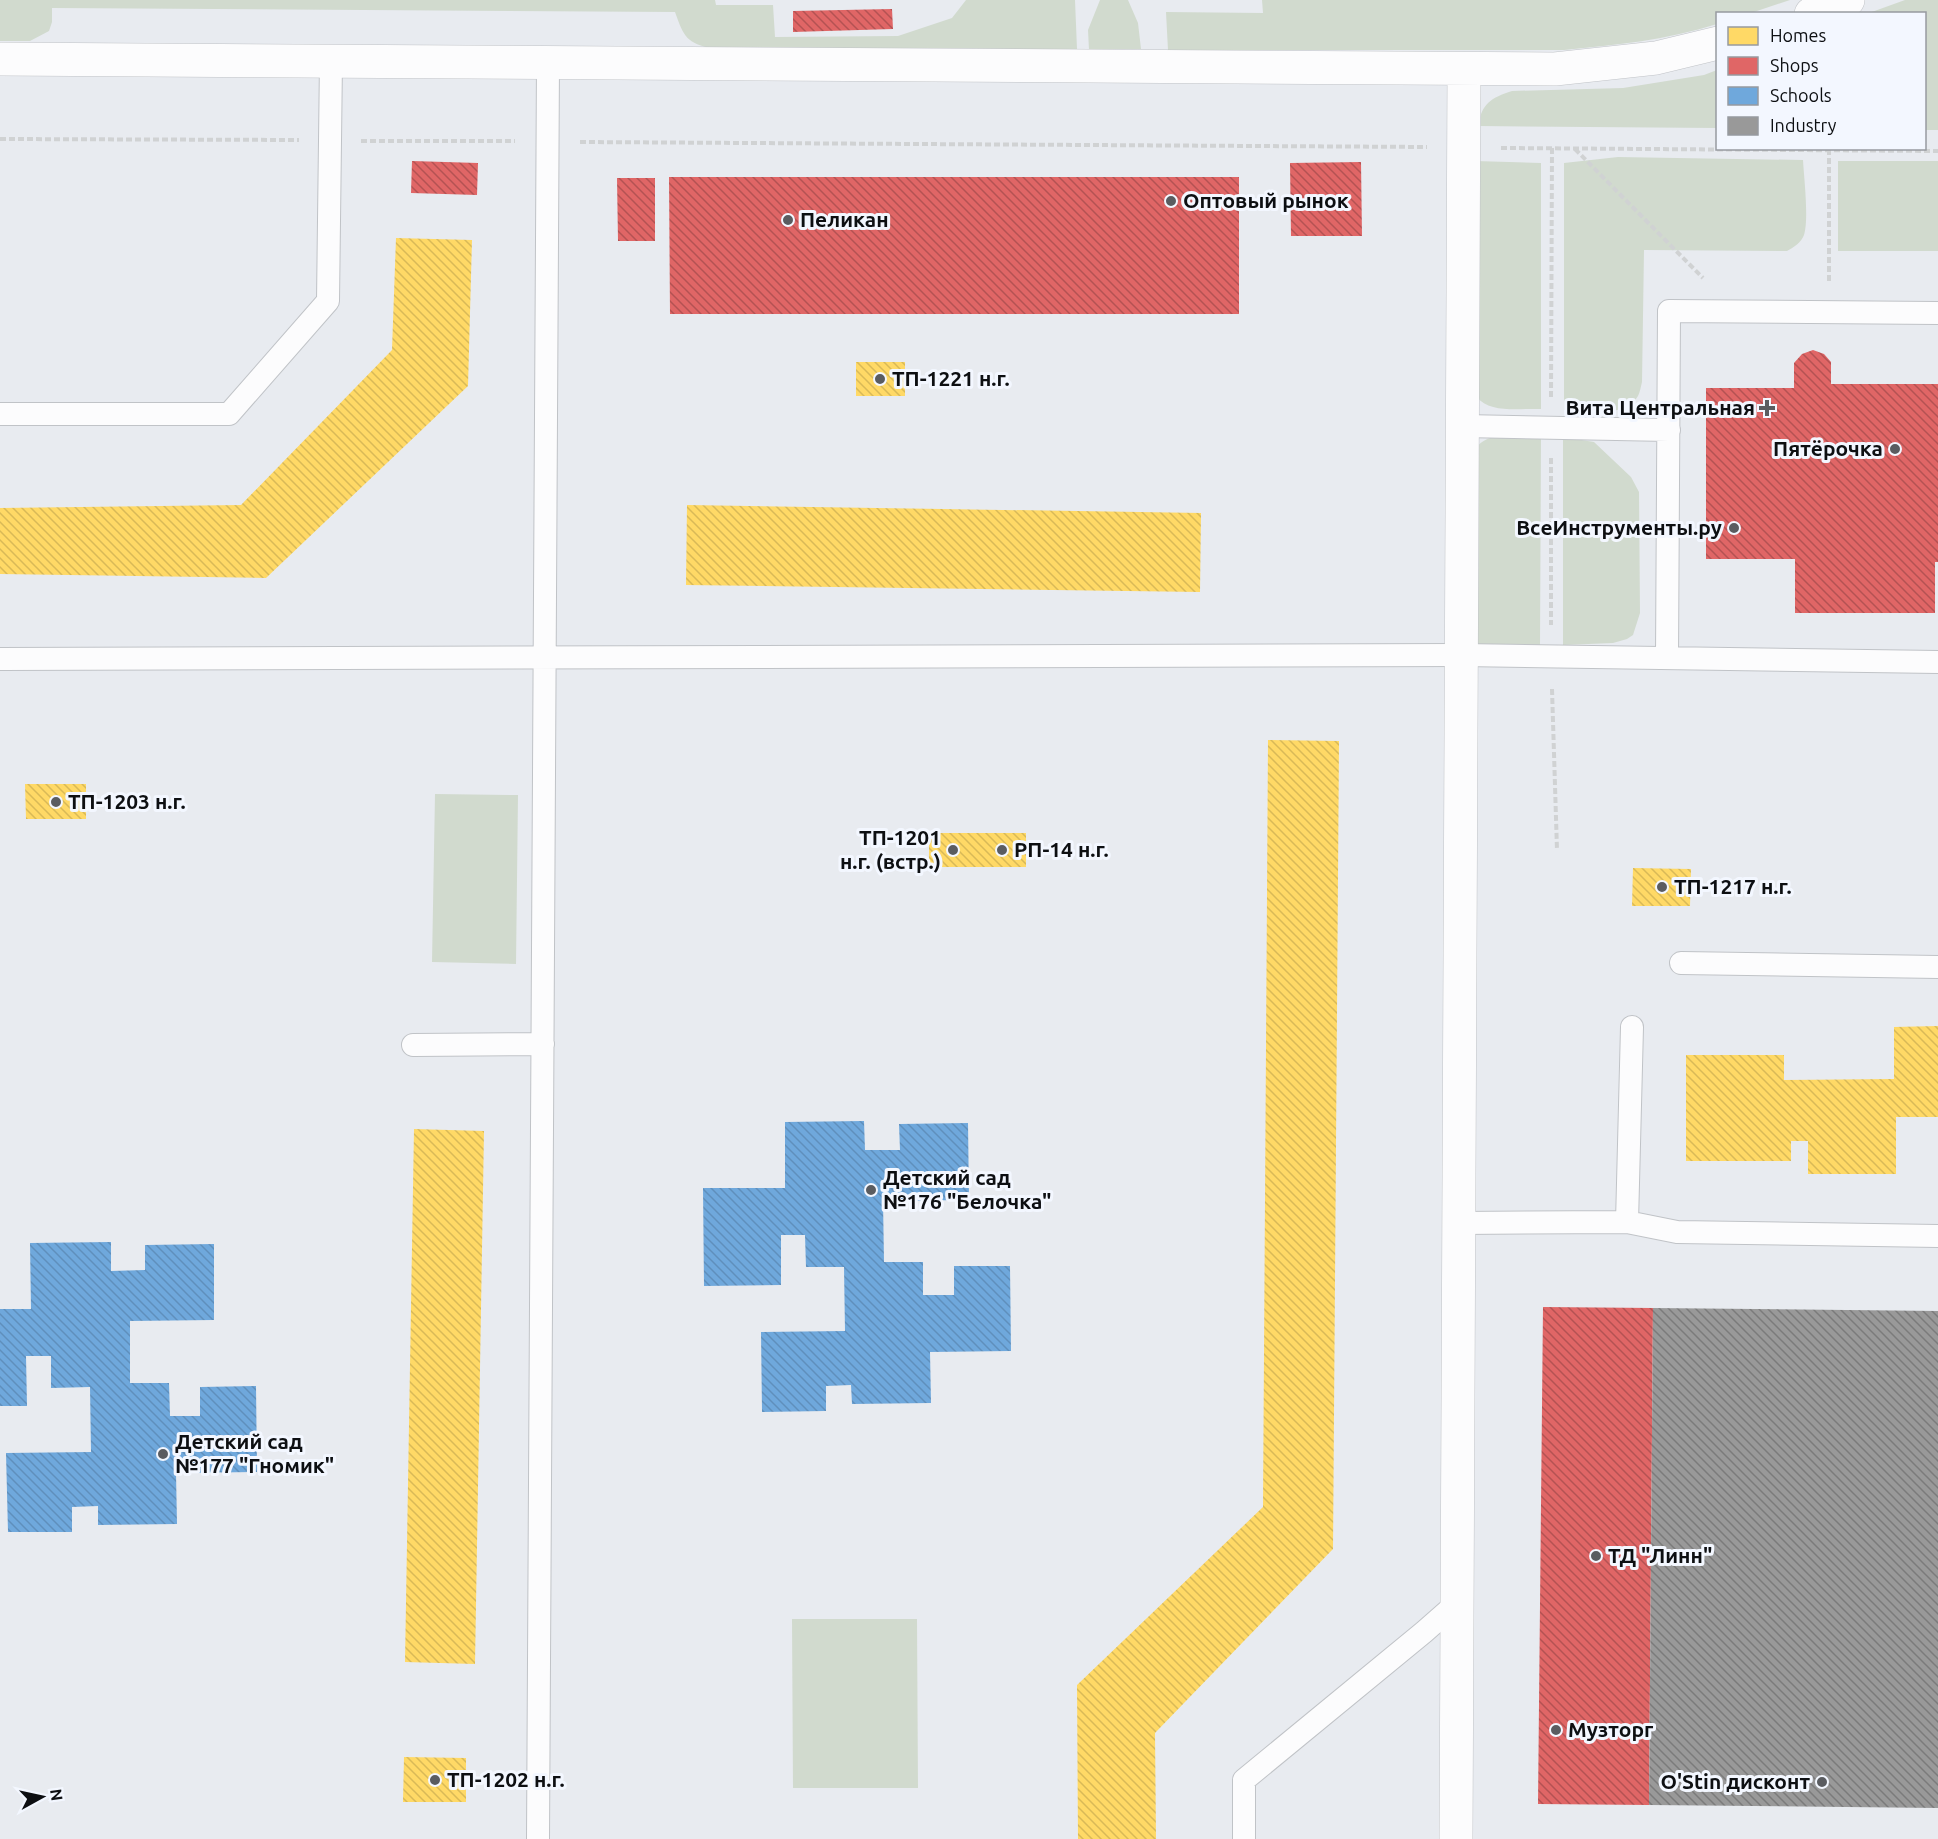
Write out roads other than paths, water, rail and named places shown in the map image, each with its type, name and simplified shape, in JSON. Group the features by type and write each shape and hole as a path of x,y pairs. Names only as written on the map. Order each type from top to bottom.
{"street":[{"path":"1816,12 1848,0"},
{"path":"0,58 1464,70 1566,68 1656,58 1716,43"},
{"path":"1456,1839 1464,70"}],"lane":[{"path":"0,414 229,414 328,301 331,61"},
{"path":"538,1839 548,63"},
{"path":"1667,658 1670,311 1938,313"},
{"path":"1463,426 1669,429"},
{"path":"0,659 1462,655 1938,662"},
{"path":"1681,963 1938,967"},
{"path":"1627,1222 1632,1027"},
{"path":"413,1045 543,1044"},
{"path":"1459,1223 1627,1222 1677,1232 1938,1236"},
{"path":"1244,1839 1244,1780 1424,1632 1457,1602"}],"place":[{"name":"Оптовый рынок","path":"1171,201"},
{"name":"Пеликан","path":"788,220"},
{"name":"ТП-1221 н.г.","path":"880,379"},
{"name":"Вита Центральная","path":"1767,408"},
{"name":"Пятёрочка","path":"1895,449"},
{"name":"ВсеИнструменты.ру","path":"1734,528"},
{"name":"ТП-1203 н.г.","path":"56,802"},
{"name":"ТП-1201 н.г. (встр.)","path":"953,850"},
{"name":"РП-14 н.г.","path":"1002,850"},
{"name":"ТП-1217 н.г.","path":"1662,887"},
{"name":"Детский сад №176 \"Белочка\"","path":"871,1190"},
{"name":"Детский сад №177 \"Гномик\"","path":"163,1454"},
{"name":"ТД \"Линн\"","path":"1596,1556"},
{"name":"Музторг","path":"1556,1730"},
{"name":"ТП-1202 н.г.","path":"435,1780"},
{"name":"O'Stin дисконт","path":"1822,1782"}]}
